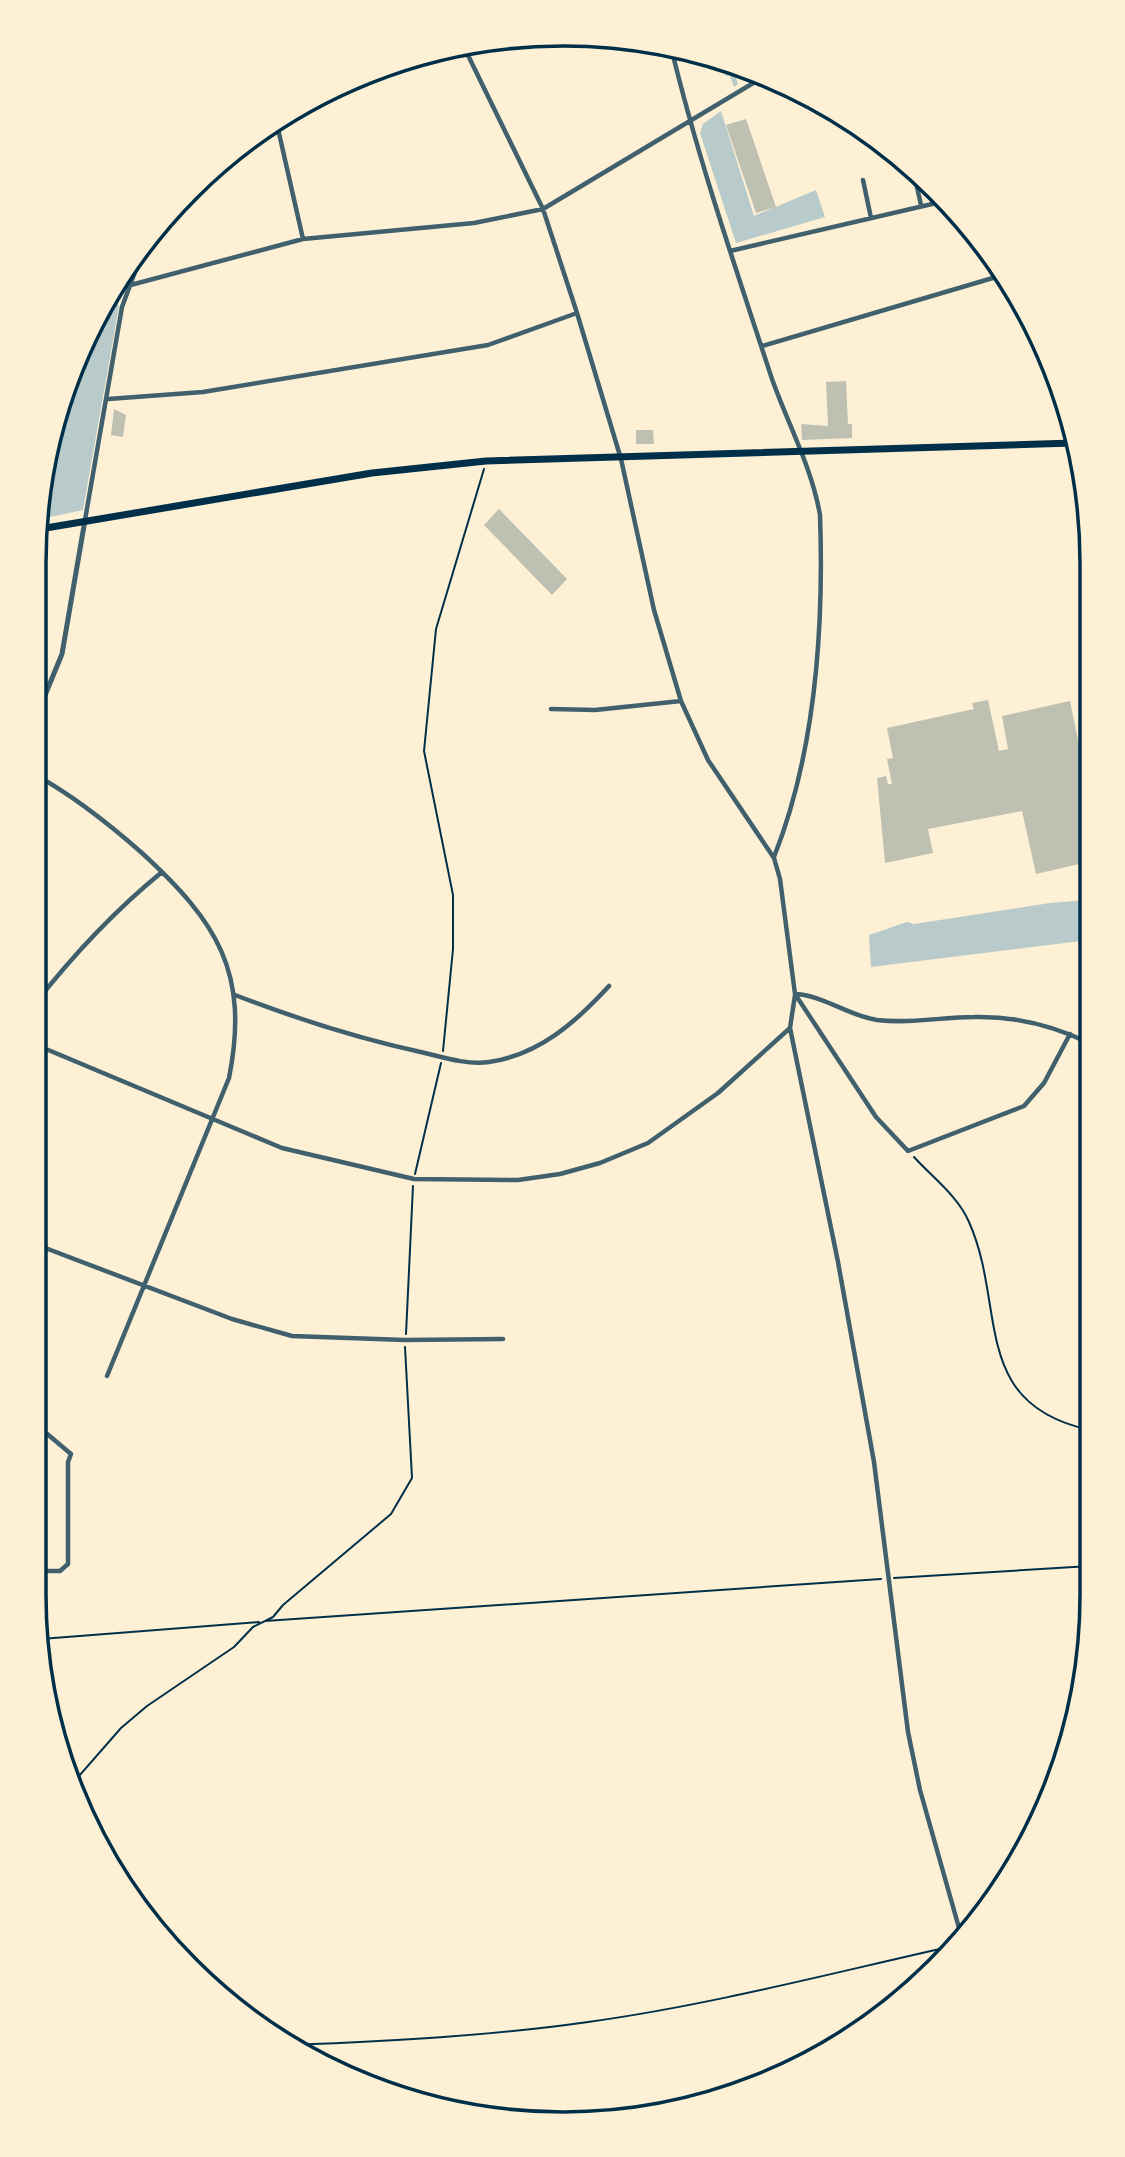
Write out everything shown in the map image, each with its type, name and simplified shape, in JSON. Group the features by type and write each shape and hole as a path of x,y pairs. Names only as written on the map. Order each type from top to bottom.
{"main road":[{"path":"47,527 372,473 486,461 621,459 1065,443"}],"street":[{"path":"467,54 543,209 578,313 621,459 654,610 681,701 708,760 774,858 780,879 795,994 790,1028 824,1187 874,1462 908,1732 920,1790 958,1926"},
{"path":"674,58 690,123 730,251 761,346 815,490 820,515 813,713 796,790 774,858"},
{"path":"126,286 303,239 474,223 543,209 754,83"},
{"path":"278,131 303,239"},
{"path":"863,180 870,218"},
{"path":"916,186 920,205"},
{"path":"730,251 933,203"},
{"path":"46,693 62,654 122,307 134,273"},
{"path":"761,346 994,278"},
{"path":"108,399 203,392 488,345 578,313"},
{"path":"551,709 595,710 681,701"},
{"path":"46,782 94,812 162,872 198,909 218,941 235,995 234,1052 229,1078 107,1376"},
{"path":"46,990 78,950 116,910 162,872"},
{"path":"235,995 331,1028 442,1057 488,1062 546,1042 570,1026 609,986"},
{"path":"795,994 814,995 874,1019 940,1021 1002,1017 1032,1020 1080,1039"},
{"path":"795,994 876,1117 908,1151 1024,1106 1044,1083 1070,1034"},
{"path":"46,1049 282,1148 414,1179 518,1180 560,1174 600,1163 648,1143 718,1093 790,1028"},
{"path":"46,1248 232,1319 282,1334 322,1339 503,1339"},
{"path":"46,1433 71,1454 68,1462 68,1563 60,1571 46,1571"}],"path":[{"path":"79,1776 130,1720 234,1647 262,1621 273,1617 283,1605 391,1514 412,1478 405,1340 414,1179 442,1057 453,949 453,895 424,751 436,629 486,461"},
{"path":"908,1151 955,1200 968,1219 986,1278 999,1357 1009,1380 1020,1395 1038,1410 1054,1419 1080,1427"},
{"path":"48,1638 262,1621 1080,1567"},
{"path":"308,2044 503,2033 592,2022 772,1988 938,1950"}],"shaded area":[{"path":"724,71 739,77 736,78 738,84 734,87 730,76 726,76"},
{"path":"721,111 754,216 816,190 825,217 736,243 700,133 703,124"},
{"path":"117,301 119,306 83,510 48,517 55,462 73,396 99,334"},
{"path":"1080,901 1080,941 871,967 869,935 907,922 914,924"}],"building":[{"path":"746,119 776,207 756,213 726,125"},
{"path":"846,381 848,424 852,424 852,438 802,440 801,424 828,426 826,382"},
{"path":"114,409 126,415 123,437 111,435"},
{"path":"636,430 653,430 654,444 636,444"},
{"path":"499,509 567,579 552,595 484,525"},
{"path":"988,700 999,751 1008,749 1002,716 1070,701 1080,750 1080,864 1036,874 1022,811 928,829 933,853 885,863 877,778 886,776 888,784 892,784 887,759 893,758 887,728 974,709 972,703"}]}
